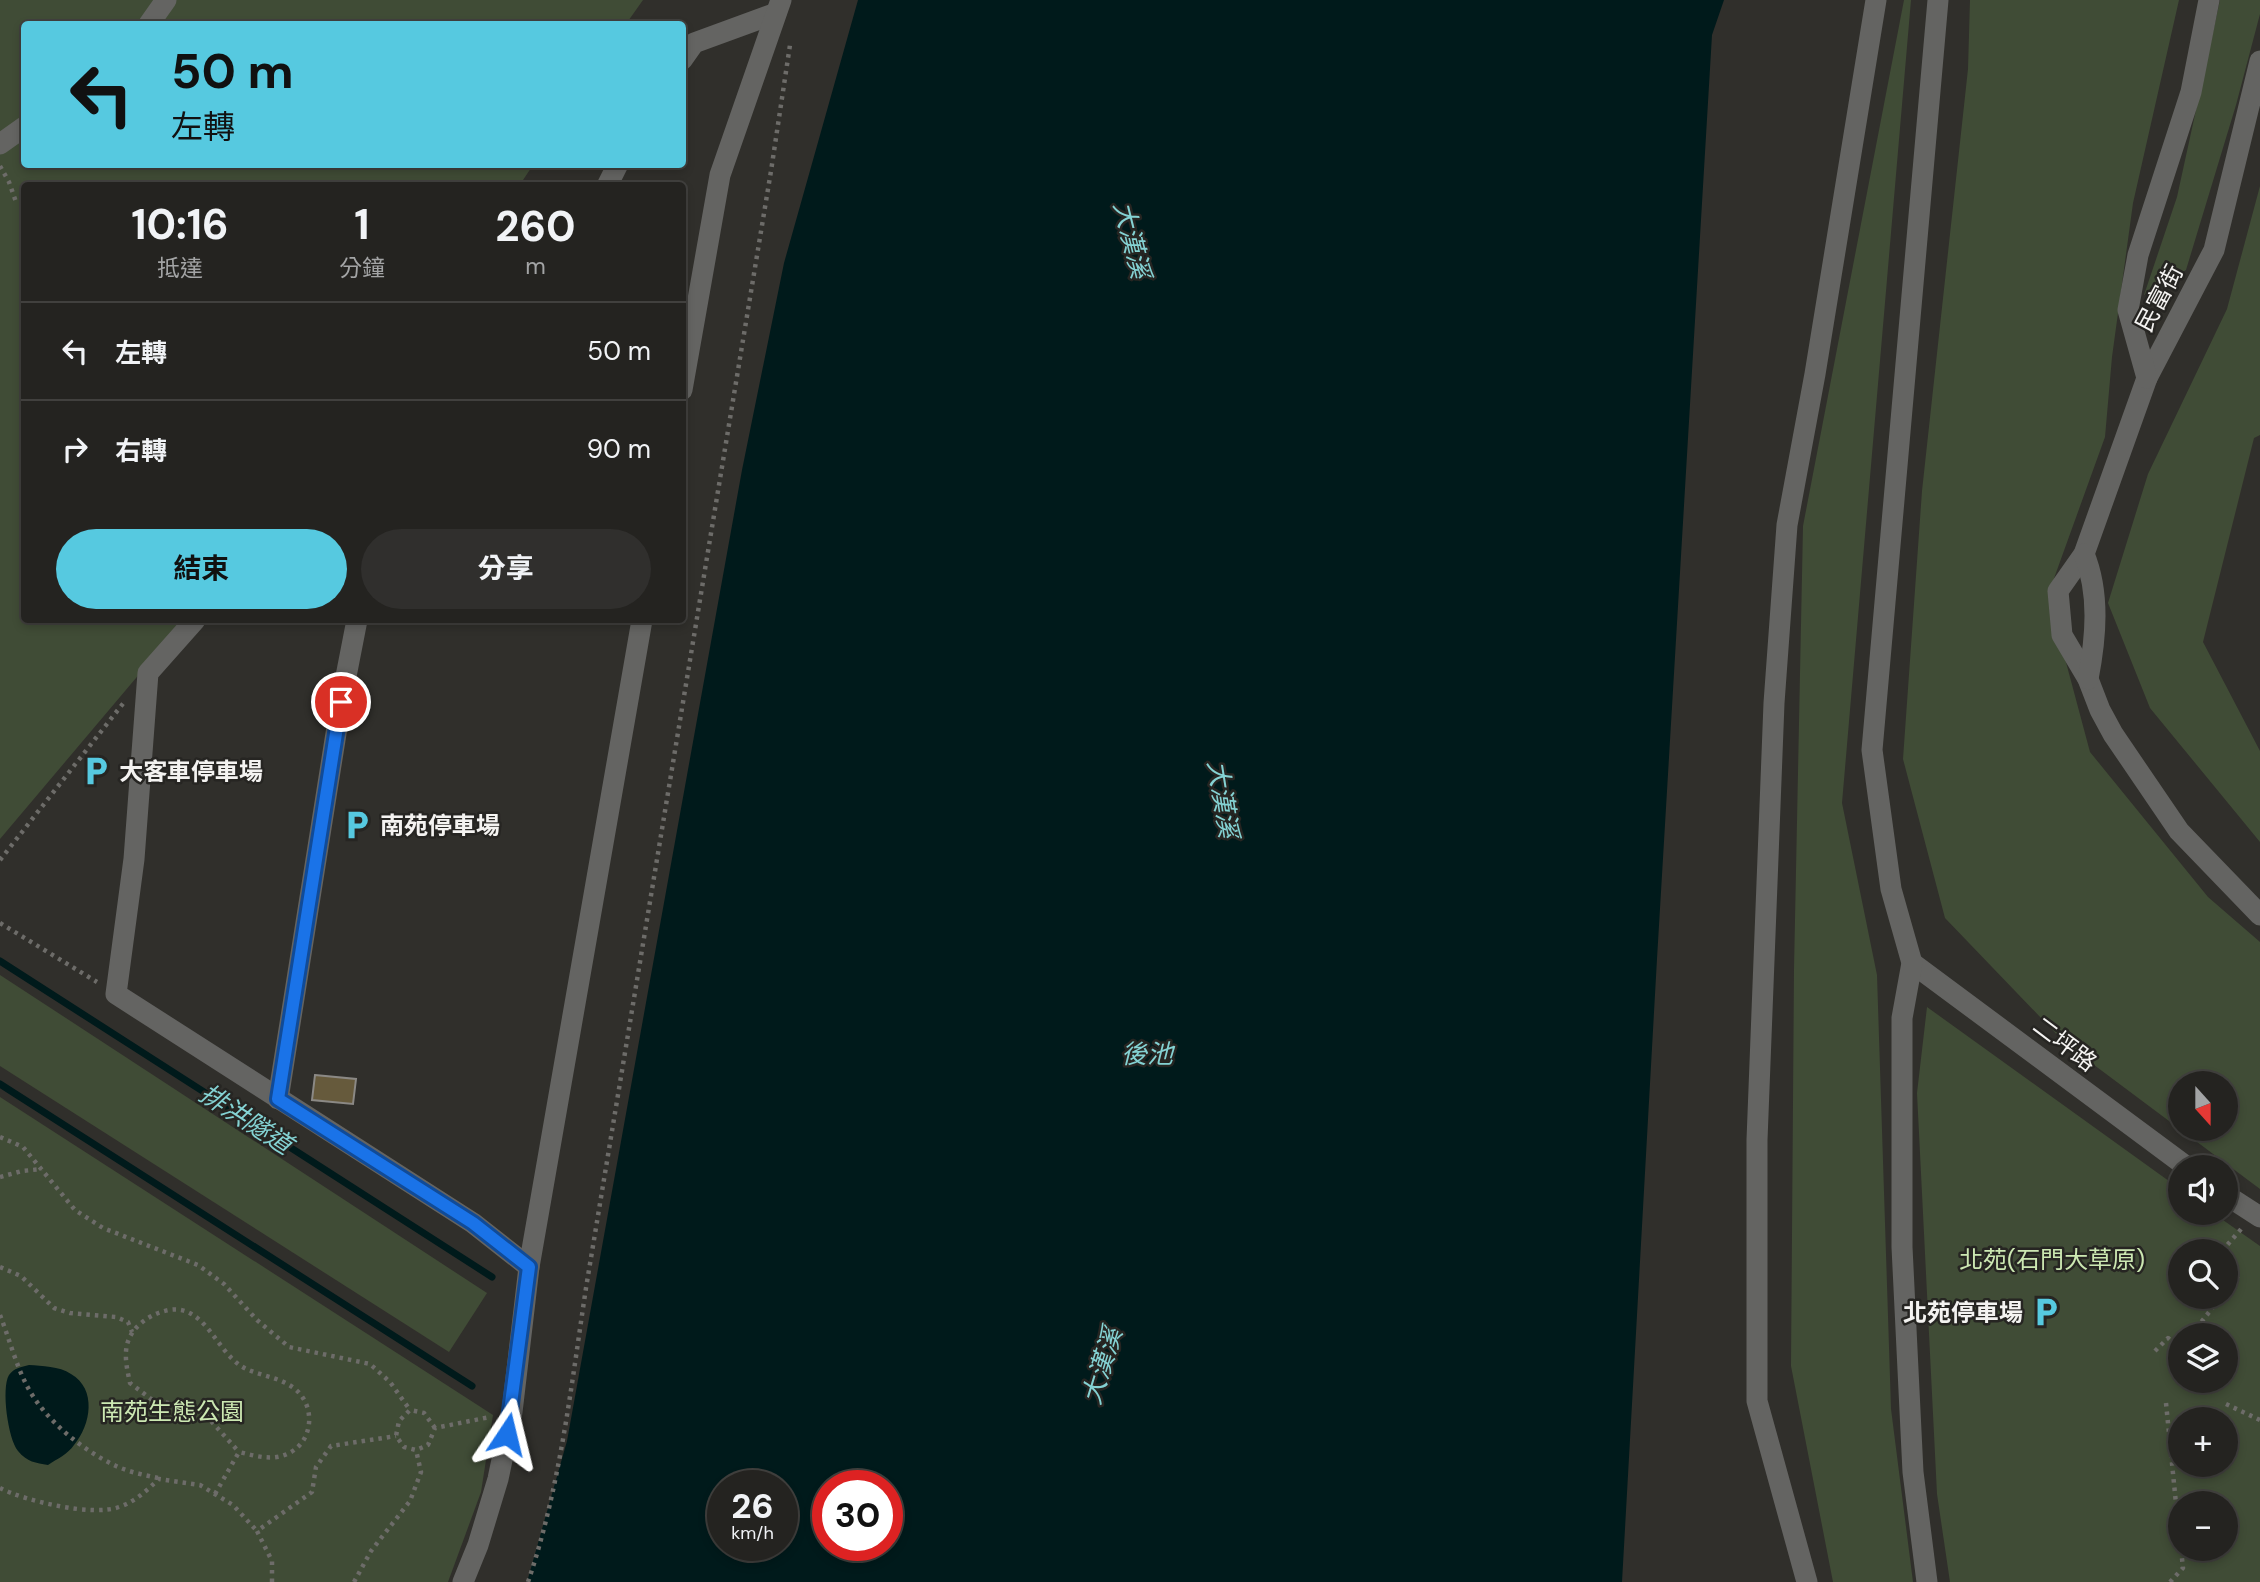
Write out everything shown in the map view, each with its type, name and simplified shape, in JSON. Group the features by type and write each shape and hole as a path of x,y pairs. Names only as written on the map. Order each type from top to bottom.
{"street":[{"path":"151,21 166,0"},
{"path":"1807,1582 1757,1401 1757,1140 1774,703 1787,525 1815,374 1876,0"},
{"path":"1927,1582 1913,1472 1902,1247 1902,1018 1912,963 1891,890 1872,750 1938,0"},
{"path":"2147,378 2128,310 2138,255 2191,92 2209,0"},
{"path":"686,54 694,43 778,7"},
{"path":"686,367 720,175 778,7"},
{"name":"民富街","path":"2260,61 2214,250 2147,378 2084,554 2058,591 2062,635 2088,679 2113,734 2179,831 2260,915"},
{"path":"0,144 21,129"},
{"path":"2084,554 2092,574 2095,642 2088,679"},
{"path":"192,623 148,673 134,859 116,994 473,1223 529,1267"},
{"path":"278,1099 355,623"},
{"path":"463,1582 478,1545 498,1479 512,1412 529,1267 641,623"},
{"name":"二坪路","path":"1912,963 2171,1155"},
{"path":"2238,1203 2260,1217"}],"path":[{"path":"528,1582 538,1554 561,1450 790,42"},
{"path":"0,166 16,202"},
{"path":"0,860 148,673"},
{"path":"0,923 116,994"},
{"path":"0,1137 23,1147 75,1210 103,1228 198,1265 224,1284 257,1320 289,1347 370,1364 390,1382 410,1410 424,1413 435,1428"},
{"path":"0,1177 43,1169"},
{"path":"2232,1239 2236,1235"},
{"path":"0,1267 21,1276 54,1308 70,1313 116,1317 128,1322 132,1332"},
{"path":"178,1308 195,1315 242,1367 271,1376 296,1389 306,1403 310,1421 306,1438 291,1452 267,1458 239,1452 202,1411 151,1399 130,1382 125,1356 132,1332 144,1321 161,1311 178,1308"},
{"path":"2200,1323 2212,1309"},
{"path":"0,1315 26,1385 37,1402 64,1431 116,1466 159,1479 200,1485 233,1505 257,1531 272,1561 271,1582"},
{"path":"2155,1351 2168,1338"},
{"path":"2166,1403 2175,1491"},
{"path":"2226,1404 2260,1420"},
{"path":"410,1410 399,1421 396,1436 404,1447 416,1450 428,1445 435,1428"},
{"path":"435,1428 512,1412"},
{"path":"257,1531 312,1492 316,1467 331,1447 396,1436"},
{"path":"354,1582 371,1551 410,1501 421,1472 416,1450"},
{"path":"215,1494 239,1452"},
{"path":"0,1488 32,1501 90,1510 116,1509 140,1498 159,1479"},
{"path":"2170,1582 2183,1568 2182,1561"}],"green space":[{"path":"0,0 643,0 628,21 21,21 21,168 531,168 522,182 21,182 21,623 182,623 0,839"},
{"path":"1904,0 1911,0 1842,803 1877,975 1891,1409 1913,1582 1833,1582 1791,1366 1794,969 1803,526"},
{"path":"1970,0 2179,0 2133,203 2112,357 2105,437 2048,595 2090,752 2208,897 2260,942 2260,1189 2238,1173 2238,1155 2215,1155 2196,1141 2238,1141 2238,1071 2168,1071 2168,1120 2066,1044 1945,918 1903,759 1922,491 1968,69"},
{"path":"2220,0 2260,0 2260,14 2236,105 2186,270 2144,295 2177,197"},
{"path":"2260,186 2260,435 2254,438 2203,642 2260,751 2260,842 2150,708 2108,603 2148,474 2227,309"},
{"path":"0,975 487,1293 449,1352 0,1066"},
{"name":"北苑(石門大草原)","path":"1927,1007 2168,1180 2168,1225 2230,1225 2260,1246 2260,1582 1950,1582 1937,1494 1917,1093"},
{"name":"南苑生態公園","path":"0,1097 493,1415 481,1492 448,1582 0,1582"}],"water":[{"name":"後池","path":"858,0 1724,0 1712,35 1622,1582 527,1582 567,1441 742,470 784,263"},
{"path":"29,1365 66,1371 79,1381 88,1398 87,1418 80,1437 69,1451 48,1465 21,1455 11,1436 6,1402 7,1382 13,1371"}],"building":[{"path":"315,1075 356,1079 353,1104 312,1100"}],"waterway":[{"name":"排洪隧道","path":"0,961 492,1277"},
{"name":"排洪隧道","path":"0,1084 472,1386"}],"place":[{"name":"大客車停車場","path":"96,771"},
{"name":"南苑停車場","path":"357,825"},
{"name":"北苑停車場","path":"2046,1312"}],"route":[{"path":"341,702 278,1099 473,1223 529,1267 507,1434"}],"water label":[{"name":"大漢溪","path":"1132,240"},
{"name":"大漢溪","path":"1223,799"},
{"name":"大漢溪","path":"1102,1366"}]}
